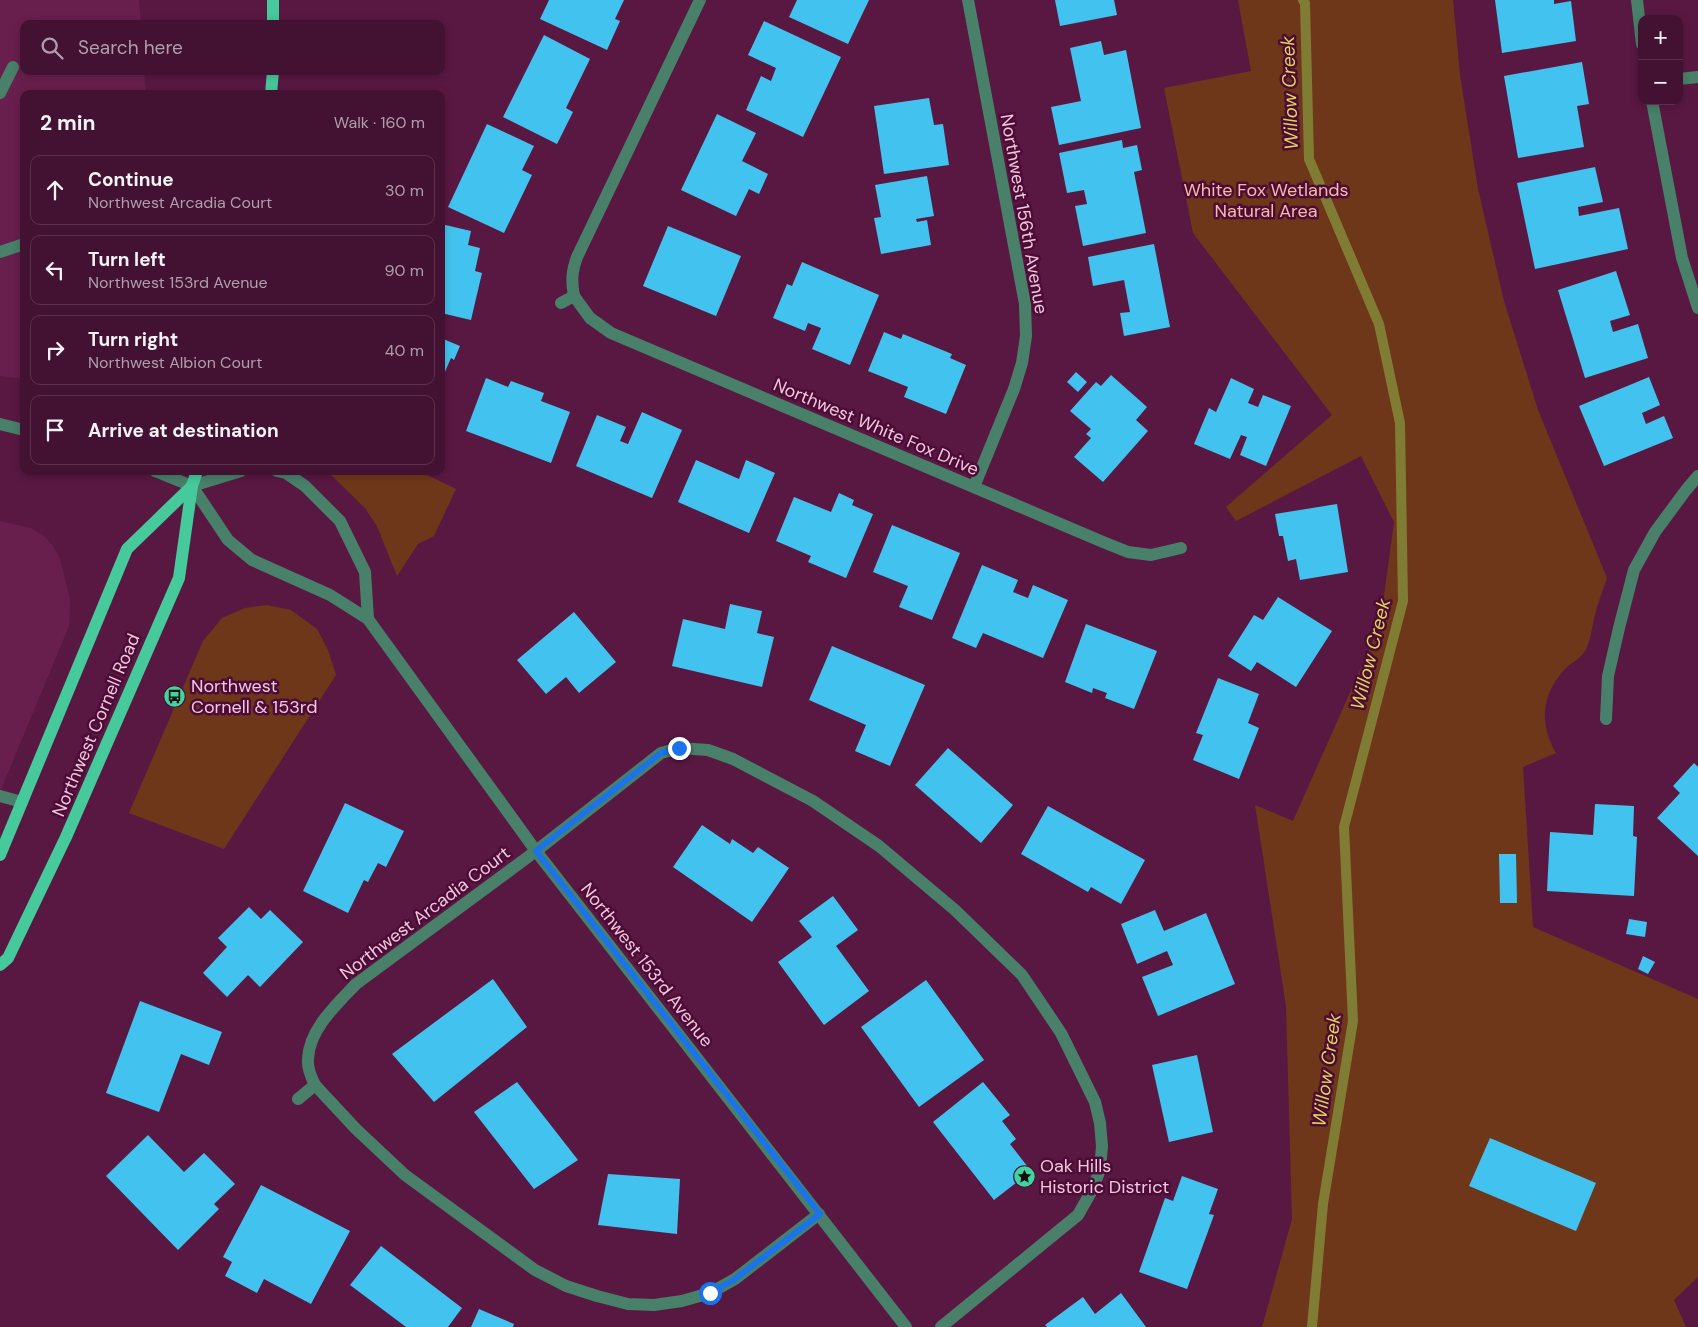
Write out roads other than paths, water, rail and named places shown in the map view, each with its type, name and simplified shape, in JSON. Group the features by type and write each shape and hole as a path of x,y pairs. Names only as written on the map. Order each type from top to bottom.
{"main road":[{"path":"272,0 273,20"},
{"path":"271,90 273,75"},
{"name":"Northwest Cornell Road","path":"0,965 8,958 66,837 179,578 192,486 196,475"},
{"name":"Northwest Cornell Road","path":"0,854 127,549 192,486"}],"street":[{"path":"562,303 574,296 572,269 700,0"},
{"name":"Northwest 156th Avenue","path":"968,0 1025,304 1026,336 1022,363 1014,389 974,487"},
{"path":"1637,0 1639,15"},
{"path":"0,93 13,67"},
{"path":"1683,78 1698,76"},
{"path":"1653,105 1682,258 1698,308"},
{"path":"0,252 20,245"},
{"name":"Northwest White Fox Drive","path":"574,296 590,318 611,333 1128,552 1152,555 1181,548"},
{"path":"0,424 20,429"},
{"path":"165,475 192,486 228,475"},
{"path":"289,475 305,486 340,521 365,572 368,619"},
{"path":"1606,719 1608,676 1634,570 1655,532 1698,476"},
{"name":"Northwest 153rd Avenue","path":"192,486 228,540 252,560 330,595 368,619 536,851 906,1327"},
{"name":"Northwest Arcadia Court","path":"820,1214 735,1279 710,1293 682,1301 654,1305 628,1304 566,1286 535,1270 405,1175 356,1130 314,1085 309,1074 308,1059 310,1045 318,1029 336,1005 356,984 536,851 661,753 679,748 708,750 733,759 813,801 879,846 955,910 1022,975 1061,1032 1095,1102 1100,1123 1102,1146 1100,1170 1091,1192 1078,1215 941,1327"},
{"path":"0,796 22,802"},
{"path":"298,1099 314,1085"}],"waterway":[{"name":"Willow Creek","path":"1303,0 1305,3 1309,159 1379,324 1400,423 1403,601 1344,827 1353,1021 1323,1204 1312,1327"}],"place":[{"name":"Northwest Cornell & 153rd","path":"175,696"},
{"name":"Oak Hills Historic District","path":"1024,1176"}],"park label":[{"name":"White Fox Wetlands Natural Area","path":"1266,200"}]}
